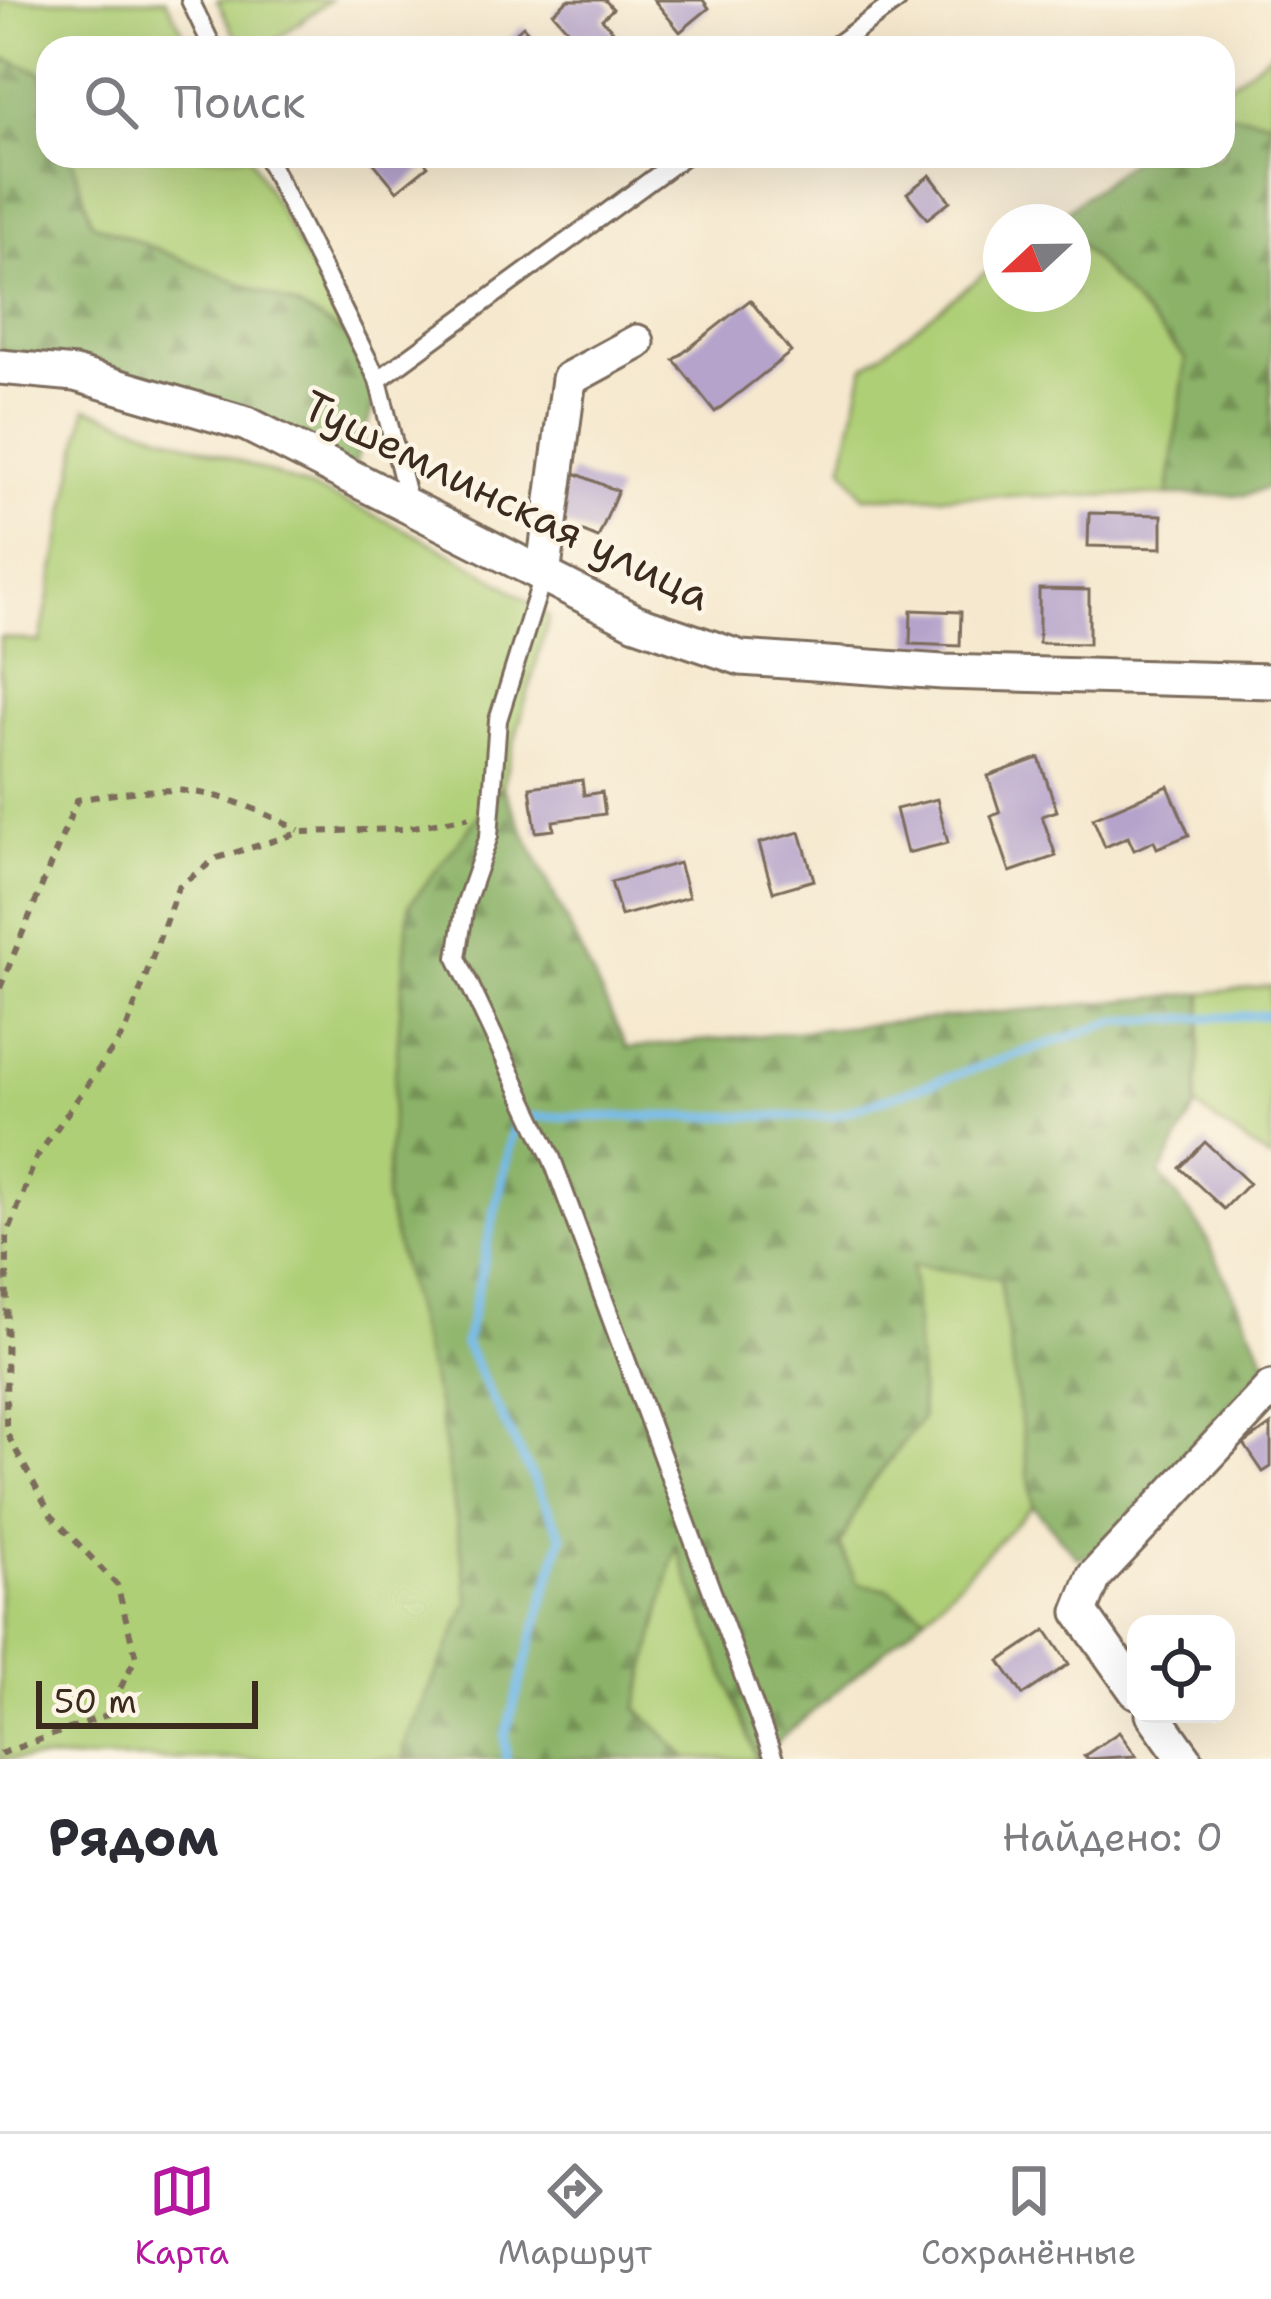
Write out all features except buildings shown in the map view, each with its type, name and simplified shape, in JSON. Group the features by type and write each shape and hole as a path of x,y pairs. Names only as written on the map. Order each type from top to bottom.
{"street":[{"path":"543,576 569,379 637,342"},
{"name":"Тушемлинская улица","path":"0,367 75,374 247,424 636,622 741,658 943,672 1271,681"},
{"path":"1127,1678 1080,1612 1094,1577 1271,1388"},
{"path":"1159,1723 1185,1759"}],"lane":[{"path":"190,0 207,36"},
{"path":"848,36 898,0"},
{"path":"272,168 378,380 410,508"},
{"path":"378,380 668,168"},
{"path":"543,576 498,720 491,814 465,905 458,958 552,1159 774,1759"}],"path":[{"path":"0,988 77,800 151,787 238,798 302,832"},
{"path":"0,1754 106,1715 136,1657 117,1585 51,1515 6,1432 7,1237 36,1158 126,1030 178,886 218,857 302,832 402,829 491,814"}],"green space":[{"path":"0,0 166,0 186,36 36,36 36,70 0,57"},
{"path":"217,0 330,0 281,36 235,36"},
{"path":"1271,52 1271,120 1235,115 1235,80"},
{"path":"0,57 36,70 36,168 75,168 92,223 299,307 347,336 377,394 353,470 246,410 95,362 0,351"},
{"path":"1235,115 1271,120 1271,487 1246,495 1168,495 1186,359 1091,256 1091,204 1075,204 1122,168 1235,168"},
{"path":"75,168 256,168 347,336 299,307 92,223"},
{"path":"1091,256 1186,359 1168,495 864,497 843,466 864,367 983,275 983,312 1091,312"},
{"path":"86,408 266,471 387,521 499,581 549,617 502,786 409,906 439,1410 469,1601 404,1746 405,1759 0,1759 0,637 40,642"},
{"path":"502,786 627,1048 1203,993 1196,1107 1160,1174 1203,1231 1267,1363 1099,1552 1078,1558 1033,1506 1000,1278 912,1265 922,1418 865,1492 840,1545 857,1583 888,1589 926,1615 757,1759 676,1546 637,1708 688,1759 405,1759 404,1746 469,1601 439,1410 385,1199 409,905"},
{"path":"1271,986 1271,1160 1196,1107 1203,993"},
{"path":"911,1264 1000,1278 1033,1506 926,1615 888,1589 857,1583 840,1545 865,1492 922,1418"},
{"path":"676,1544 757,1759 688,1759 637,1708"}],"waterway":[{"path":"506,1759 505,1736 562,1536 465,1344 516,1117 833,1116 1117,1021 1271,1015"}]}
